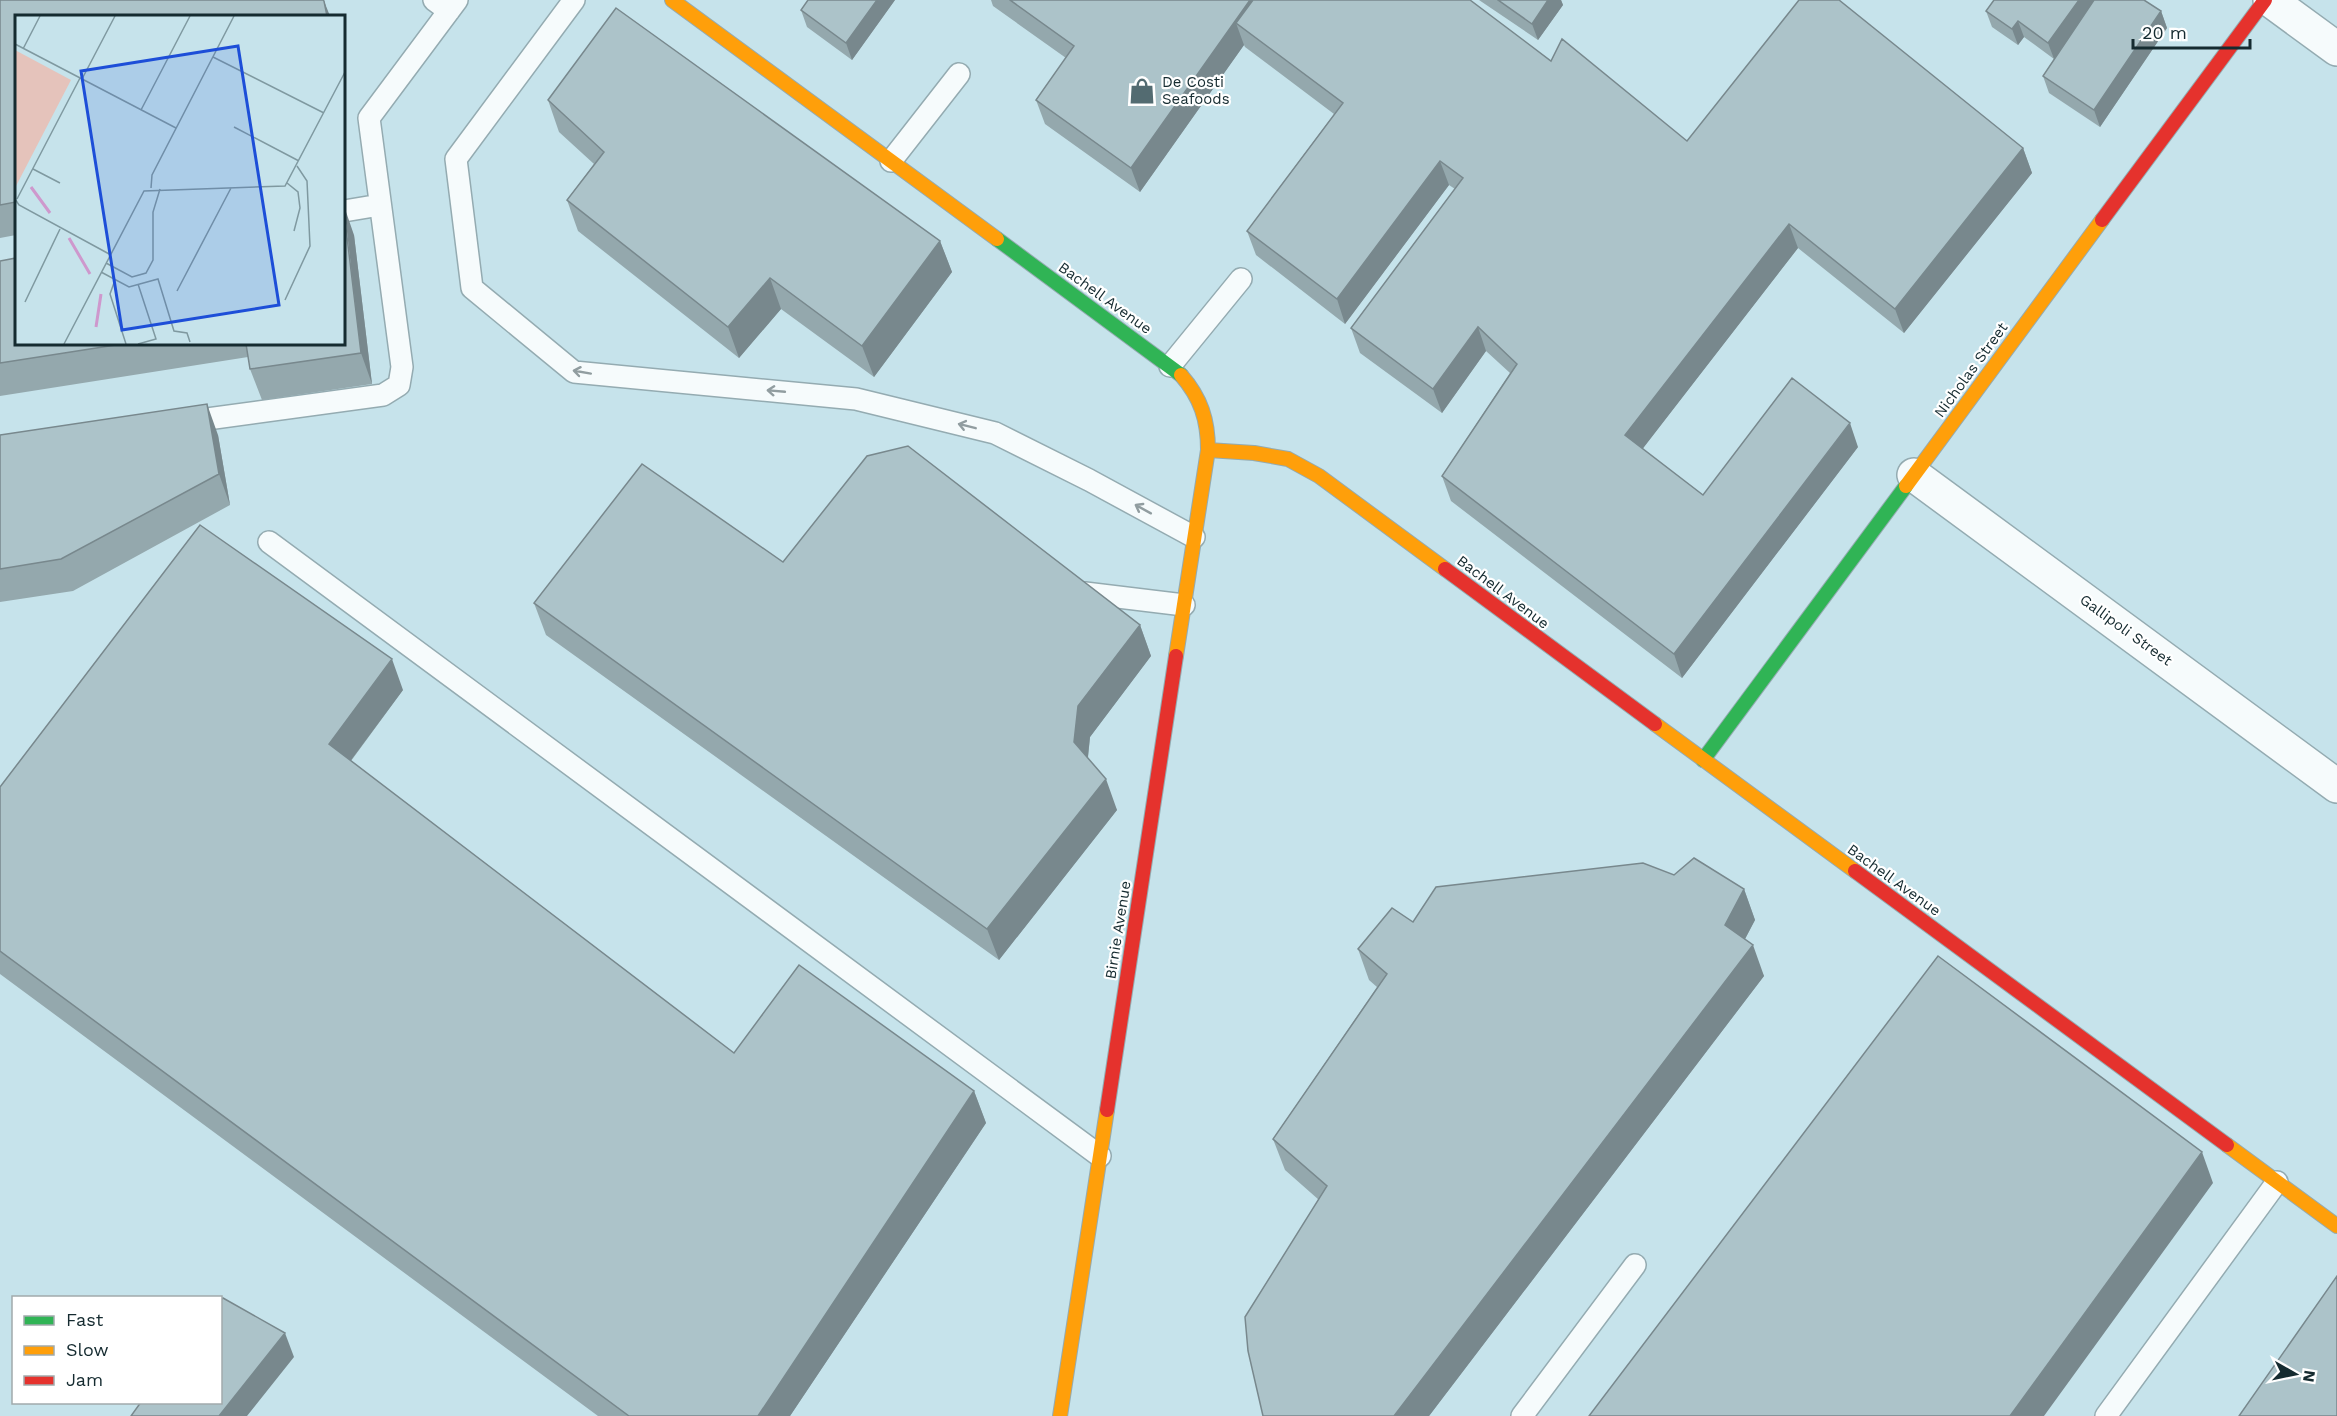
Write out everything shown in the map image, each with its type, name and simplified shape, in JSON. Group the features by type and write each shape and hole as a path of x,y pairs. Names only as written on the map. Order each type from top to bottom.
{"street":[{"name":"Nicholas Street","path":"1702,760 2265,0"},
{"path":"2270,0 2337,50"},
{"name":"Bachell Avenue","path":"678,2 1181,374 1195,390 1204,409 1209,429 1208,450 1254,453 1288,459 1319,476 2337,1226"},
{"name":"Birnie Avenue","path":"1060,1416 1208,450"},
{"name":"Gallipoli Street","path":"1914,475 2337,786"}],"lane":[{"path":"574,0 456,159 472,288 574,372 856,399 995,433 1089,480 1194,537"},
{"path":"162,425 383,395 399,385 402,366 369,118 447,4"},
{"path":"891,161 959,74"},
{"path":"345,211 380,205"},
{"path":"1170,366 1241,279"},
{"path":"269,542 1100,1156"},
{"path":"1085,593 1184,605"},
{"path":"2106,1416 2277,1182"},
{"path":"1522,1416 1635,1264"}],"building":[{"path":"0,0 324,1 327,15 15,15 15,202 0,205"},
{"path":"808,0 877,0 846,43 801,10"},
{"path":"1010,0 1250,0 1131,168 1036,100 1074,46"},
{"path":"1253,0 1470,0 1551,61 1562,39 1687,141 1799,0 1839,0 2023,148 1895,309 1789,224 1625,435 1703,495 1792,378 1850,423 1674,654 1442,476 1517,364 1478,327 1433,389 1351,328 1463,178 1440,161 1337,299 1247,231 1343,103 1236,23"},
{"path":"1498,0 1548,0 1532,24"},
{"path":"1994,0 2079,0 2048,43 2018,21 2012,29 1986,11"},
{"path":"2094,0 2144,0 2161,11 2094,110 2043,76"},
{"path":"616,8 940,241 862,346 770,278 728,327 567,200 604,152 548,100"},
{"path":"345,220 361,353 250,369 246,345 345,345"},
{"path":"15,258 15,345 116,345 0,363 0,261"},
{"path":"207,404 219,474 61,559 0,569 0,435"},
{"path":"908,446 1140,625 1078,706 1074,742 1106,779 987,929 534,603 642,464 783,562 867,456"},
{"path":"200,525 392,659 329,744 734,1053 799,965 974,1091 758,1416 629,1416 0,951 0,787"},
{"path":"1694,858 1744,889 1725,925 1753,945 1394,1416 1263,1416 1248,1351 1245,1317 1327,1186 1273,1139 1387,974 1358,949 1392,908 1413,922 1436,887 1643,863 1674,875"},
{"path":"1938,956 2202,1152 2010,1416 1589,1416"},
{"path":"2337,1276 2337,1416 2239,1416"},
{"path":"222,1299 285,1333 219,1416 131,1416 140,1404 222,1404"}],"traffic: fast":[{"path":"997,239 1181,375"},
{"path":"1703,760 1906,486"}],"traffic: slow":[{"path":"672,0 997,239"},
{"path":"1906,486 2102,220"},
{"path":"1176,656 1208,450 1207,429 1202,410 1194,392 1181,375"},
{"path":"1208,450 1254,453 1288,459 1319,476 1445,569"},
{"path":"1655,724 1855,871"},
{"path":"1060,1416 1107,1110"},
{"path":"2227,1145 2337,1226"}],"traffic: jam":[{"path":"2102,220 2265,0"},
{"path":"1445,569 1655,724"},
{"path":"1107,1110 1176,656"},
{"path":"1855,871 2227,1145"}],"place":[{"name":"De Costi Seafoods","path":"1142,91"}]}
